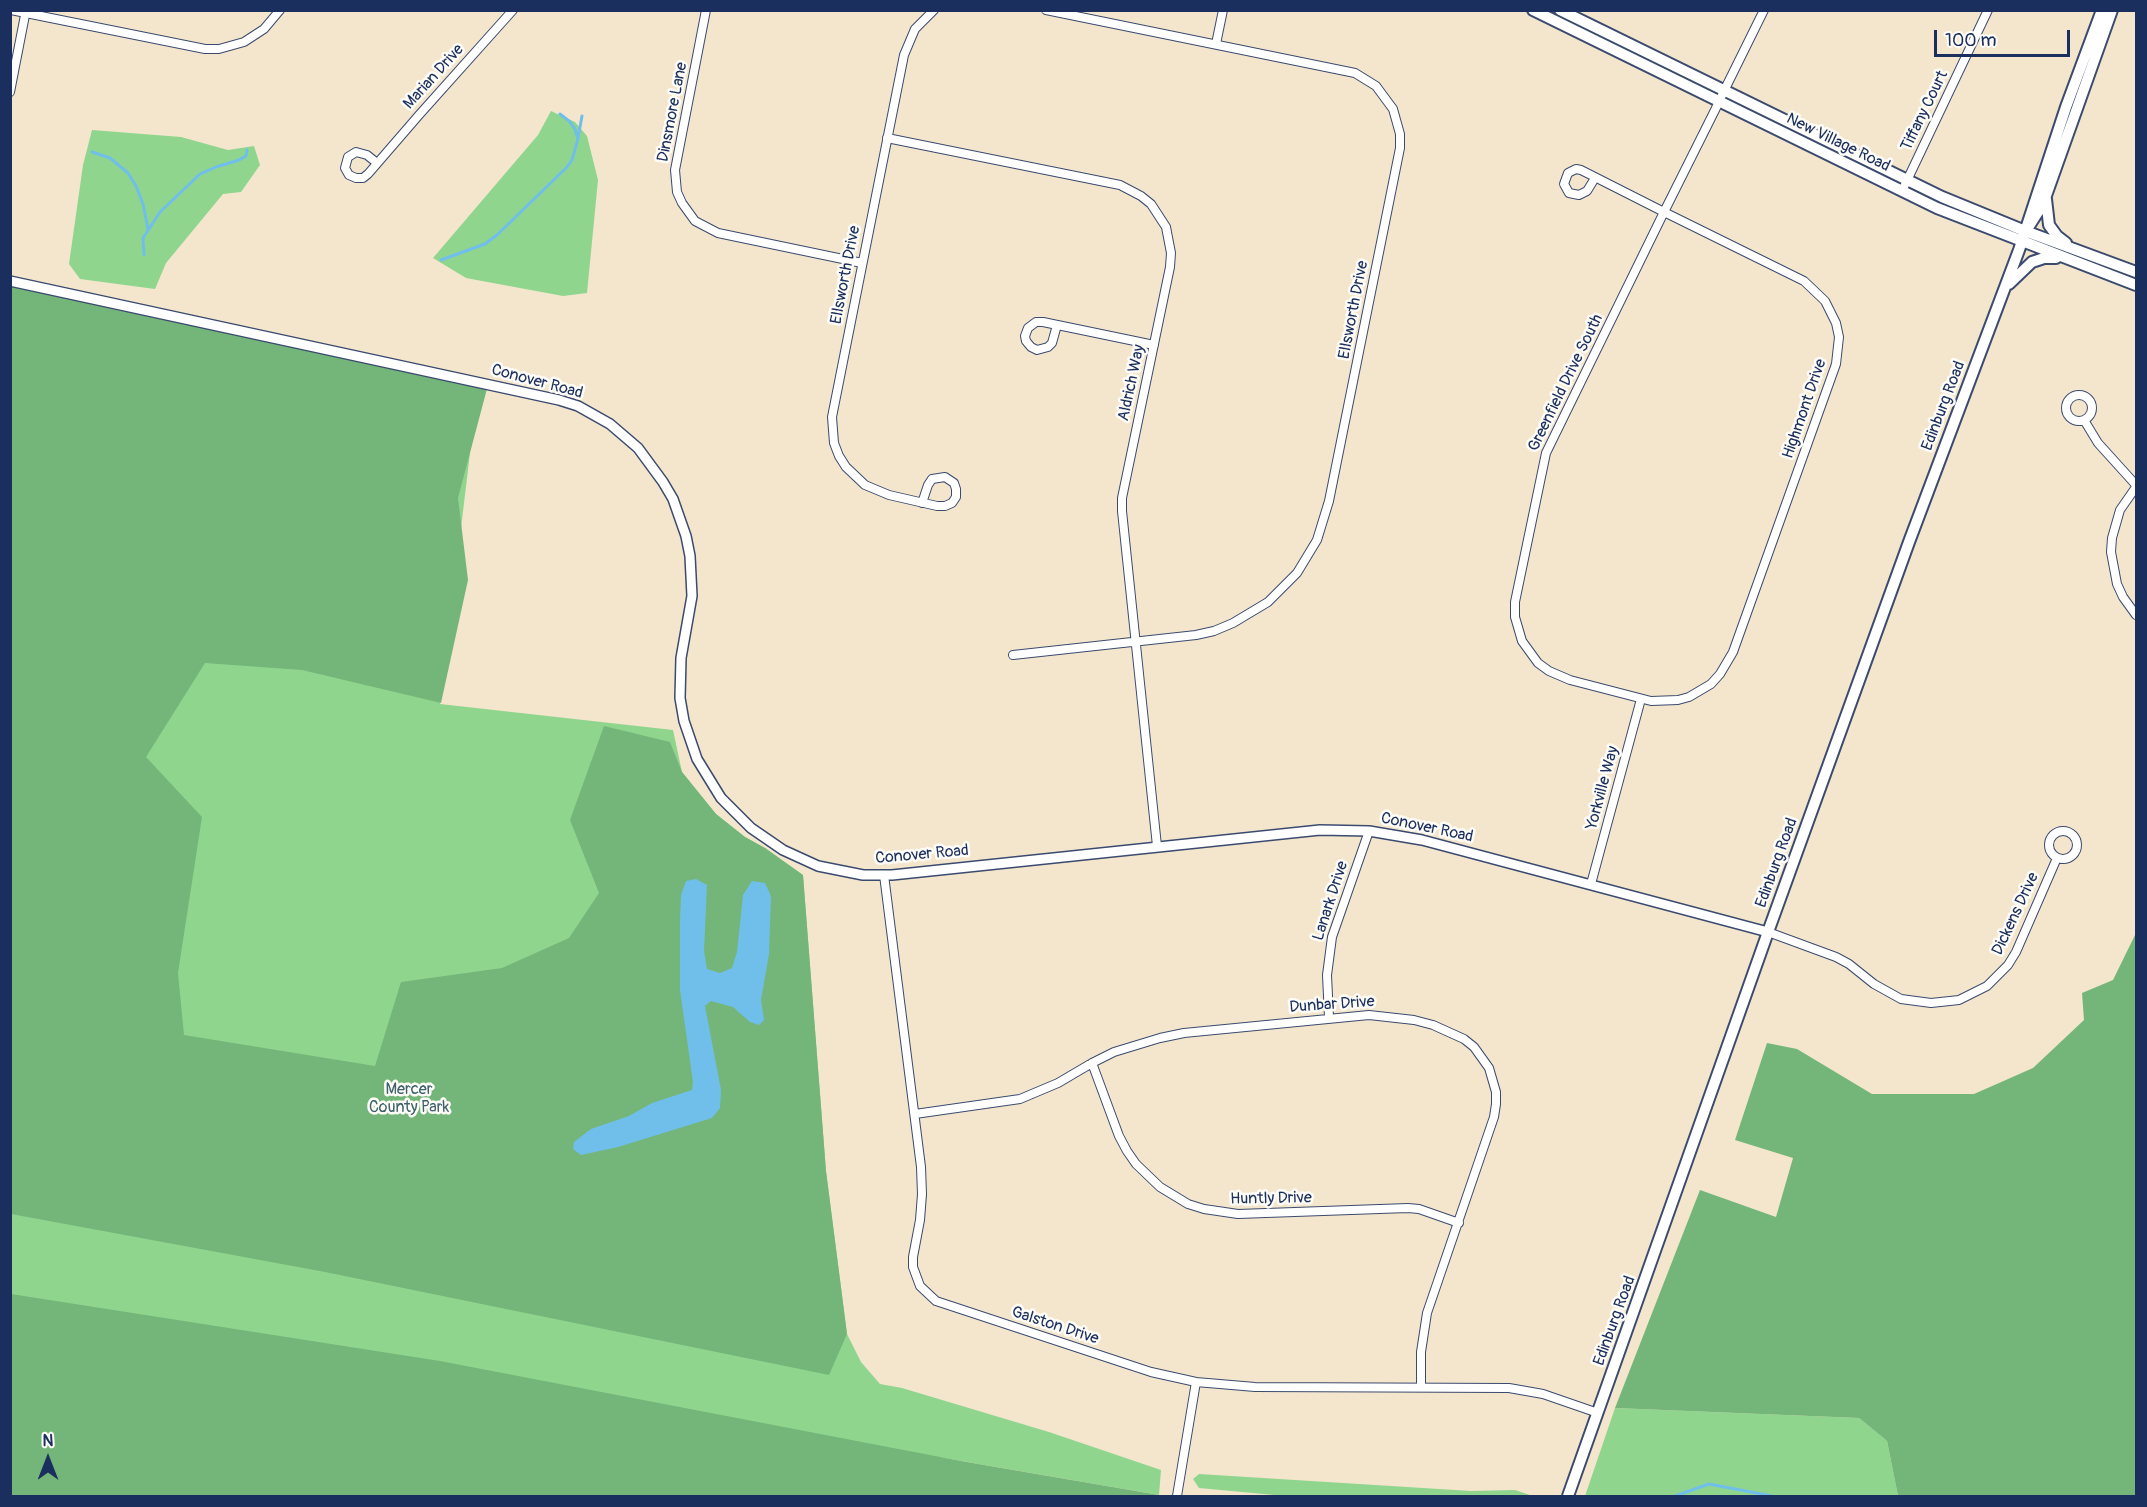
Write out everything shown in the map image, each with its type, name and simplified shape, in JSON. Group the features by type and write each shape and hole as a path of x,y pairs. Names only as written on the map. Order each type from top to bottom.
{"main road":[{"name":"New Village Road","path":"1533,10 1907,180 2067,259 2136,285"},
{"name":"New Village Road","path":"1560,10 1937,208 2023,237 2073,249 2136,272"},
{"name":"Edinburg Road","path":"1568,1497 1768,932 1909,542 2005,288 2059,126 2102,10"},
{"name":"Edinburg Road","path":"2023,237 2046,196 2112,10"},
{"path":"2046,196 2048,218 2052,230 2073,249"},
{"path":"2005,288 2032,262 2044,258 2067,259"}],"street":[{"path":"11,10 205,49 219,49 244,42 255,36 280,10"},
{"name":"Marian Drive","path":"377,163 513,10"},
{"name":"Dinsmore Lane","path":"706,10 675,170 677,192 682,203 695,221 718,233 862,263"},
{"name":"Ellsworth Drive","path":"922,503 932,479 945,477 954,483 957,492 952,503 945,506 922,503 889,495 865,485 846,467 834,443 832,417 904,55 915,29 934,10"},
{"name":"Ellsworth Drive","path":"1013,655 1196,635 1233,623 1268,602 1297,573 1312,549 1324,521 1329,501 1400,148 1400,134 1393,109 1386,97 1367,79 1342,69 1046,10"},
{"path":"1216,44 1223,10"},
{"name":"Greenfield Drive South","path":"1701,691 1678,700 1665,702 1641,699 1561,677 1538,663 1529,652 1518,629 1515,602 1546,453 1764,10"},
{"name":"Tiffany Court","path":"1902,191 1988,10"},
{"path":"10,92 26,12"},
{"name":"Aldrich Way","path":"887,138 1120,185 1142,196 1159,214 1166,227 1171,253 1170,267 1122,498 1157,846"},
{"name":"Highmont Drive","path":"1595,178 1804,281 1825,301 1836,323 1839,337 1836,364 1733,652 1720,674 1701,691"},
{"name":"Conover Road","path":"10,281 559,400 578,406 610,424 638,448 663,482 681,518 690,556 692,596 681,658 681,698 690,740 708,780 735,814 765,839 818,866 842,872 884,875 1320,830 1369,831 1422,840 1768,932"},
{"path":"1057,325 1052,343 1048,347 1037,350 1026,341 1026,331 1032,324 1043,322 1154,345"},
{"path":"2084,420 2098,443 2136,486 2118,517 2111,552 2112,569 2117,584 2136,615"},
{"name":"Yorkville Way","path":"1591,884 1641,699"},
{"name":"Lanark Drive","path":"1329,1017 1327,975 1332,937 1369,831"},
{"name":"Dickens Drive","path":"1768,932 1836,957 1849,964 1874,984 1901,999 1931,1004 1959,1000 1987,986 2008,965 2016,952 2057,858"},
{"name":"Galston Drive","path":"884,875 921,1167 920,1220 913,1267 920,1286 927,1294 941,1303 1140,1369 1196,1382 1255,1387 1509,1388 1526,1390 1598,1413"},
{"name":"Dunbar Drive","path":"915,1114 1020,1099 1058,1083 1114,1052 1160,1038 1329,1017 1370,1015 1414,1020 1433,1025 1464,1039 1483,1057 1494,1080 1496,1111 1427,1313 1421,1352 1421,1387"},
{"name":"Huntly Drive","path":"1092,1063 1119,1136 1127,1151 1147,1176 1167,1192 1188,1204 1238,1214 1408,1208 1419,1209 1459,1223"},
{"path":"1177,1497 1196,1382"}],"green space":[{"path":"551,111 575,122 587,136 598,180 587,293 563,296 466,278 433,258 538,135"},
{"path":"92,130 181,137 228,150 254,146 260,165 241,192 223,194 166,263 155,289 80,279 69,264 83,165"},
{"name":"Mercer County Park","path":"10,284 488,385 458,498 468,580 441,703 302,670 205,663 146,757 202,817 178,973 184,1035 375,1066 401,982 502,968 569,938 599,893 570,820 604,726 670,742 682,772 716,814 745,837 803,875 826,1171 847,1334 829,1375 325,1272 11,1214"},
{"name":"Mercer County Park","path":"10,291 478,386 440,704 673,730 682,772 716,814 745,837 803,875 826,1171 847,1334 861,1362 880,1384 902,1388 1049,1432 1161,1470 1159,1495 938,1457 11,1496"},
{"path":"2136,933 2136,1496 1898,1496 1887,1441 1859,1418 1615,1408 1700,1190 1776,1217 1793,1158 1735,1140 1767,1043 1797,1049 1872,1094 1974,1094 2033,1068 2084,1020 2082,993 2113,980"},
{"path":"11,1294 440,1361 961,1461 1159,1496 11,1496"},
{"path":"1615,1408 1859,1418 1887,1441 1898,1496 1585,1496"},
{"path":"1199,1474 1471,1491 1515,1490 1533,1496 1285,1496 1199,1488 1193,1479"}],"water":[{"path":"696,879 707,885 704,951 707,969 720,973 732,968 737,952 743,895 752,881 765,883 771,896 769,954 761,1000 764,1020 759,1025 750,1022 733,1007 711,1001 705,1006 721,1090 720,1108 712,1118 618,1147 581,1155 573,1149 574,1142 591,1129 629,1116 652,1103 692,1090 693,1082 680,990 680,921 681,895 686,881"}],"waterway":[{"path":"441,260 485,244 567,167 572,160 578,139 575,129 560,114"},
{"path":"578,138 582,116"},
{"path":"144,255 143,238 160,212 200,174 239,160 246,156 247,150"},
{"path":"92,152 110,158 128,173 143,204 148,229"},
{"path":"1675,1496 1709,1484 1772,1496"}]}
